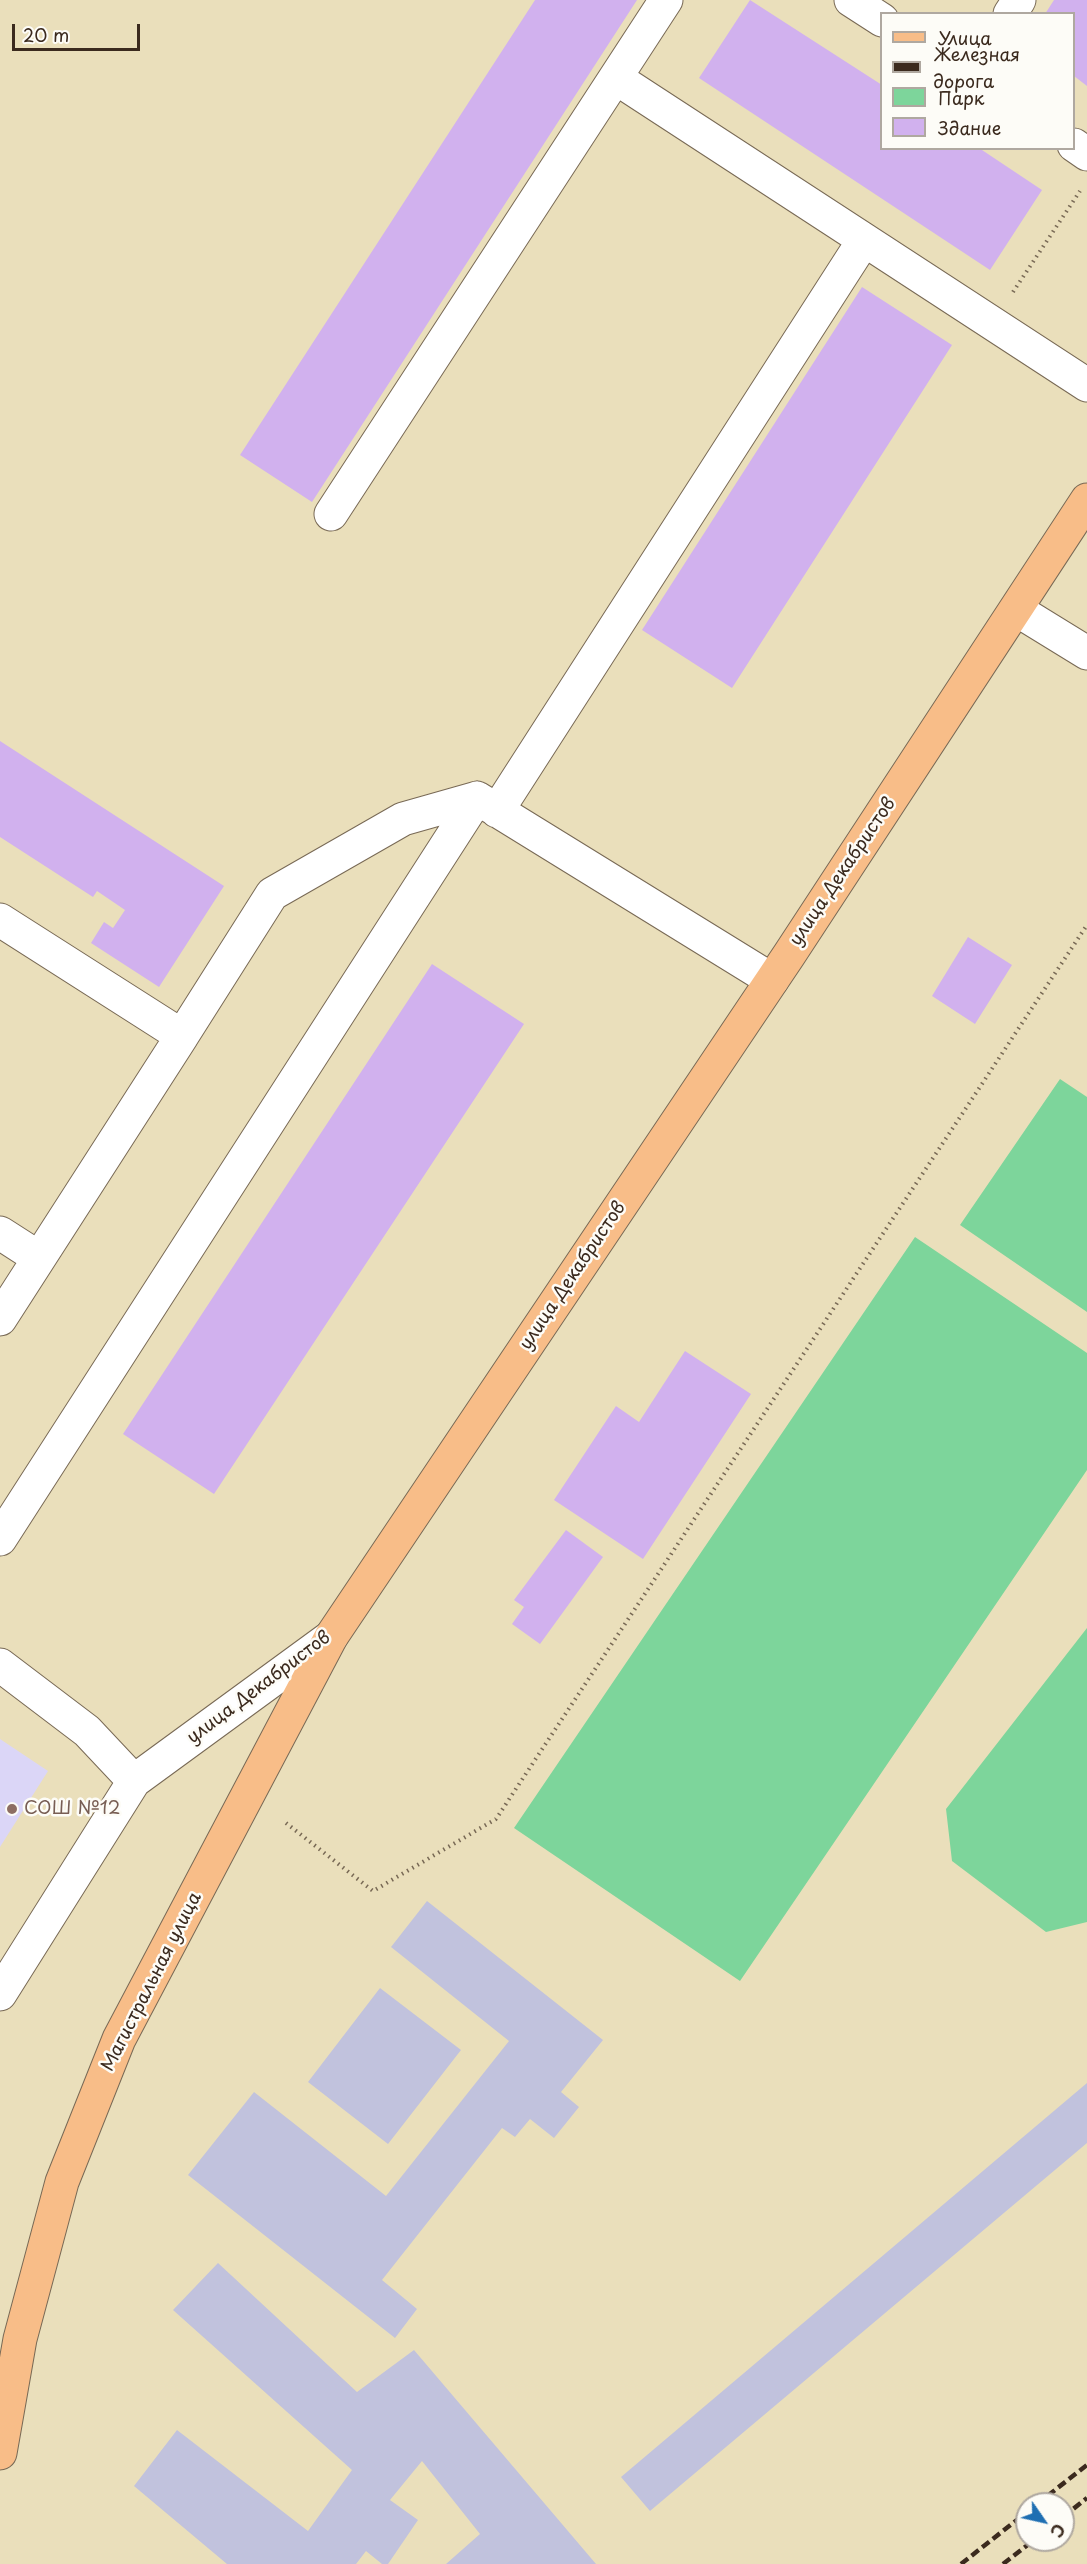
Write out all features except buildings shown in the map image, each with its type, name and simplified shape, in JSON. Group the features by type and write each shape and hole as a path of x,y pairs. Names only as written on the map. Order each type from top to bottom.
{"main road":[{"name":"улица Декабристов","path":"331,1637 771,980 1017,610 1087,500"},
{"name":"Магистральная улица","path":"0,2453 20,2339 62,2182 119,2039 331,1637"}],"street":[{"path":"331,514 666,0"},
{"path":"851,0 880,19"},
{"path":"616,78 1087,385"},
{"path":"0,1539 864,240"},
{"path":"1017,610 1087,653"},
{"path":"0,1319 272,894 403,819 487,804 771,980"},
{"path":"0,920 182,1036"},
{"path":"0,1233 39,1258"},
{"name":"улица Декабристов","path":"0,1994 134,1781 331,1637"},
{"path":"0,1665 87,1731 134,1781"}],"path":[{"path":"992,323 1081,190"},
{"path":"286,1823 373,1891 496,1819 1087,926"}],"shaded area":[{"name":"СОШ №12","path":"0,1739 48,1771 0,1847"},
{"path":"427,1901 603,2040 561,2092 579,2107 554,2138 530,2119 515,2137 502,2128 382,2280 417,2309 395,2338 188,2175 254,2092 386,2196 509,2041 391,1947"},
{"path":"380,1988 461,2050 388,2144 308,2082"},
{"path":"1087,2083 1087,2143 650,2511 621,2477"},
{"path":"218,2263 357,2392 414,2350 596,2564 446,2564 480,2534 422,2461 390,2500 418,2520 388,2564 382,2564 366,2551 356,2564 227,2564 134,2486 177,2430 308,2531 352,2470 173,2310"}],"green space":[{"path":"1060,1079 1087,1097 1087,1312 960,1225"},
{"path":"915,1237 1087,1353 1087,1470 740,1981 514,1828"},
{"path":"1087,1628 1087,1922 1046,1932 952,1861 946,1809"}],"railway":[{"path":"1052,2492 1087,2465"},
{"path":"1075,2508 1087,2498"},
{"path":"961,2564 1015,2521"},
{"path":"1003,2564 1018,2552"}],"place":[{"name":"СОШ №12","path":"12,1809"}]}
